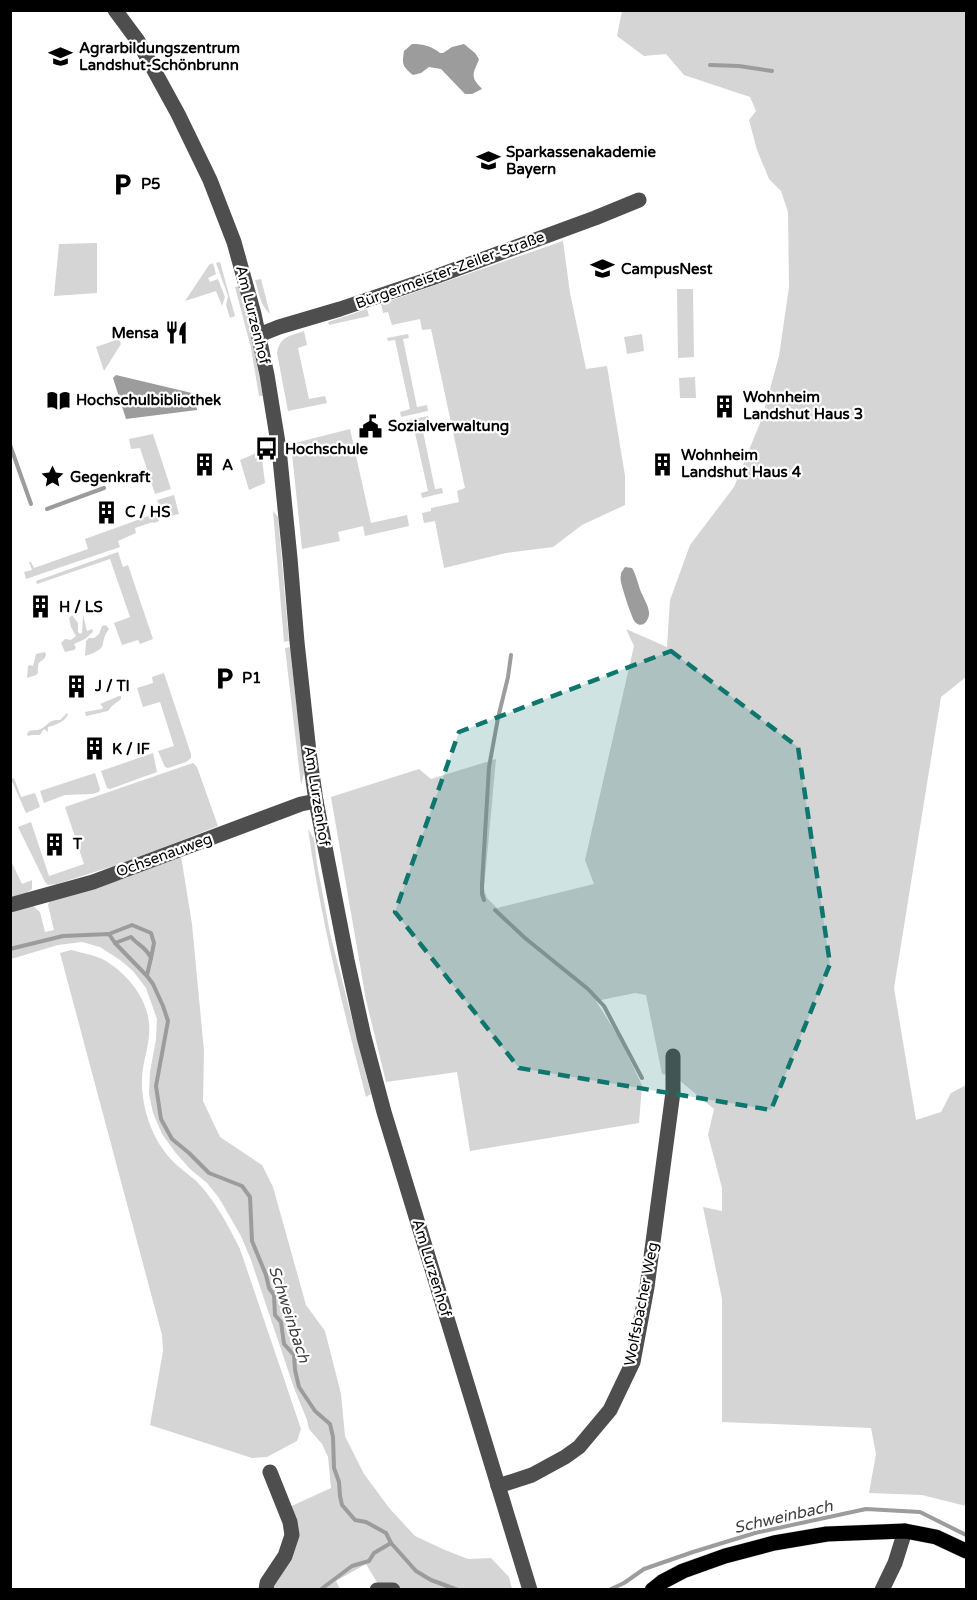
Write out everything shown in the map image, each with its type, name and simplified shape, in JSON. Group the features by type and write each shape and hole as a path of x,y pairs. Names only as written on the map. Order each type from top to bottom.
{"main road":[{"path":"652,1590 683,1571 725,1556 774,1543 826,1534 905,1531 936,1537 966,1551"}],"street":[{"name":"Am Lurzenhof","path":"115,10 138,41 210,180 235,244 259,335 284,483 309,752 346,960 384,1112 530,1590"},
{"name":"Bürgermeister-Zeiler-Straße","path":"259,335 432,278 639,200"},
{"name":"Ochsenauweg","path":"10,905 93,882 301,804 316,801"},
{"name":"Wolfsbacher Weg","path":"498,1486 532,1475 579,1447 610,1410 633,1362 647,1287 673,1092 673,1056"},
{"path":"266,1590 267,1583 285,1556 292,1535 290,1522 270,1472"},
{"path":"882,1590 895,1563 905,1531"},
{"path":"377,1590 393,1590"}],"highlighted area":[{"path":"671,651 798,747 830,964 771,1110 519,1068 395,912 459,732"}],"shaded area":[{"path":"622,11 966,11 966,677 941,697 894,988 916,1120 941,1112 951,1093 966,1085 966,1506 922,1495 869,1493 876,1454 871,1428 722,1422 722,1299 703,1207 722,1211 722,1188 708,1135 714,1109 678,1077 662,1074 646,995 635,993 596,1001 618,1036 642,1085 639,1123 470,1151 457,1072 386,1082 366,1000 331,797 419,769 431,779 496,759 484,889 487,898 497,908 594,884 585,860 634,646 626,629 667,647 670,600 690,545 734,487 762,418 779,356 789,287 788,212 781,191 769,179 757,150 749,120 756,111 750,97 684,75 666,54 644,56 617,36"},
{"path":"412,44 427,46 443,53 452,47 464,44 479,59 474,70 474,79 482,89 472,94 465,94 441,69 429,67 413,75 403,62 404,51"},
{"path":"563,241 570,293 586,369 607,366 625,476 625,505 582,525 553,547 506,553 444,568 435,521 424,523 422,513 431,511 431,508 459,502 457,491 465,488 431,329 422,330 420,319 392,325 388,312 383,313 381,304"},
{"path":"97,243 97,293 54,296 59,244"},
{"path":"220,262 235,316 230,318 226,305 228,296 216,263"},
{"path":"213,263 216,274 208,278 210,282 218,279 225,297 222,306 216,291 185,301 209,265"},
{"path":"261,279 270,314 262,303 255,280"},
{"path":"239,286 263,396 259,396 251,348 235,287"},
{"path":"677,289 693,289 694,357 678,358"},
{"path":"367,309 369,316 329,325 328,322"},
{"path":"304,331 307,345 298,348 309,399 325,396 327,403 288,411 277,353 278,347 283,340"},
{"path":"408,334 409,338 403,339 417,407 427,405 428,411 401,417 400,412 410,409 395,340 388,341 387,338"},
{"path":"642,334 644,351 627,354 624,337"},
{"path":"119,339 121,344 104,371 96,347"},
{"path":"116,375 196,394 197,410 126,419 113,378"},
{"path":"695,377 696,398 680,398 679,378"},
{"path":"428,416 429,419 421,422 435,489 442,488 443,493 422,498 421,493 428,491 413,424 404,425 403,421"},
{"path":"350,429 371,523 407,515 409,526 365,536 363,526 338,532 340,541 302,549 291,444"},
{"path":"153,434 171,489 155,494 140,448 131,449 129,439"},
{"path":"261,451 265,483 249,490 240,460"},
{"path":"174,495 179,514 163,518 157,500"},
{"path":"273,511 278,517 289,641 284,642"},
{"path":"157,513 159,521 135,528 136,533 118,541 120,547 26,579 24,572 32,570 29,562 34,568 88,549 85,539"},
{"path":"118,552 123,567 128,565 153,639 140,644 138,640 122,645 114,623 130,617 110,559 37,584 36,581"},
{"path":"625,567 632,568 648,607 648,618 641,625 635,622 625,597 621,573"},
{"path":"72,615 78,623 80,634 82,633 83,615 87,631 92,629 93,632 74,644 76,648 74,650 65,652 61,643 65,639 71,640 76,636 69,618"},
{"path":"106,625 109,629 101,648 85,656 86,641 99,634 102,626"},
{"path":"290,647 304,773 301,785 285,648"},
{"path":"45,652 45,658 38,665 38,673 27,678 28,666 33,666 36,654"},
{"path":"164,673 191,754 191,758 186,762 168,768 165,767 158,751 174,746 160,702 143,707 137,688 153,683 152,677"},
{"path":"119,696 121,699 108,711 86,716 85,712 102,709 100,704"},
{"path":"67,713 67,717 62,721 48,727 48,732 44,729 40,735 28,736 29,731 41,729 52,721 60,720"},
{"path":"153,753 157,772 110,789 107,788 101,771"},
{"path":"193,763 197,767 218,826 129,861 57,884 48,885 45,882 18,827 31,822 49,876 84,864 65,807"},
{"path":"95,773 99,792 65,795 44,803 40,791"},
{"path":"14,778 21,797 35,793 40,807 26,813 11,779"},
{"path":"308,829 314,839 330,933 371,1094 366,1097 326,930"},
{"path":"181,856 192,924 204,1051 203,1101 220,1137 262,1165 273,1187 306,1305 325,1331 341,1394 345,1436 364,1474 390,1509 415,1536 468,1559 491,1558 509,1577 512,1589 393,1589 378,1584 366,1564 336,1581 340,1589 266,1589 285,1556 285,1509 331,1488 328,1457 322,1444 309,1429 241,1236 219,1198 207,1183 190,1169 162,1134 153,1113 149,1094 157,1019 146,988 133,971 120,960 100,947 82,942 58,945 11,959 11,911 32,905 40,912 45,932 54,930 48,905 50,900 126,878"},
{"path":"10,859 22,884 32,880 32,889 11,897"},
{"path":"71,950 106,961 135,987 144,1005 149,1023 142,1086 150,1126 169,1157 196,1181 210,1198 240,1249 301,1429 297,1441 267,1457 252,1458 150,1425 163,1351 162,1335 60,953"}],"waterway":[{"path":"710,65 772,71"},
{"path":"10,445 31,504"},
{"path":"47,509 104,488"},
{"path":"484,900 482,884 489,767 511,655"},
{"path":"495,910 525,938 588,989 604,1006 642,1078"},
{"path":"109,934 132,925 151,933 154,943 151,958"},
{"name":"Schweinbach","path":"10,949 63,936 109,934 153,984 168,1021 156,1086 161,1119 172,1139 209,1173 242,1186 250,1197 252,1241 269,1288 274,1295 275,1315 281,1322 284,1344 294,1355 299,1387 315,1411 330,1424 333,1437 334,1468 339,1482 342,1505 355,1520 366,1522 386,1533 391,1543 416,1571 431,1580 458,1590"},
{"path":"115,943 131,937 144,949 151,958 147,975"},
{"name":"Schweinbach","path":"609,1590 644,1569 693,1552 755,1533 866,1509 920,1512 966,1535"},
{"name":"Schweinbach","path":"320,1590 352,1566 369,1561 374,1553 391,1543"}],"place":[{"name":"Agrarbildungszentrum Landshut-Schönbrunn","path":"61,57"},
{"name":"Sparkassenakademie Bayern","path":"488,161"},
{"name":"P5","path":"123,184"},
{"name":"CampusNest","path":"603,269"},
{"name":"Mensa","path":"177,333"},
{"name":"Hochschulbibliothek","path":"58,400"},
{"name":"Wohnheim Landshut Haus 3","path":"725,406"},
{"name":"Sozialverwaltung","path":"370,426"},
{"name":"Hochschule","path":"267,449"},
{"name":"Wohnheim Landshut Haus 4","path":"663,464"},
{"name":"A","path":"204,465"},
{"name":"Gegenkraft","path":"52,477"},
{"name":"C / HS","path":"107,512"},
{"name":"H / LS","path":"41,607"},
{"name":"P1","path":"224,678"},
{"name":"J / TI","path":"77,686"},
{"name":"K / IF","path":"94,749"},
{"name":"T","path":"55,844"}]}
